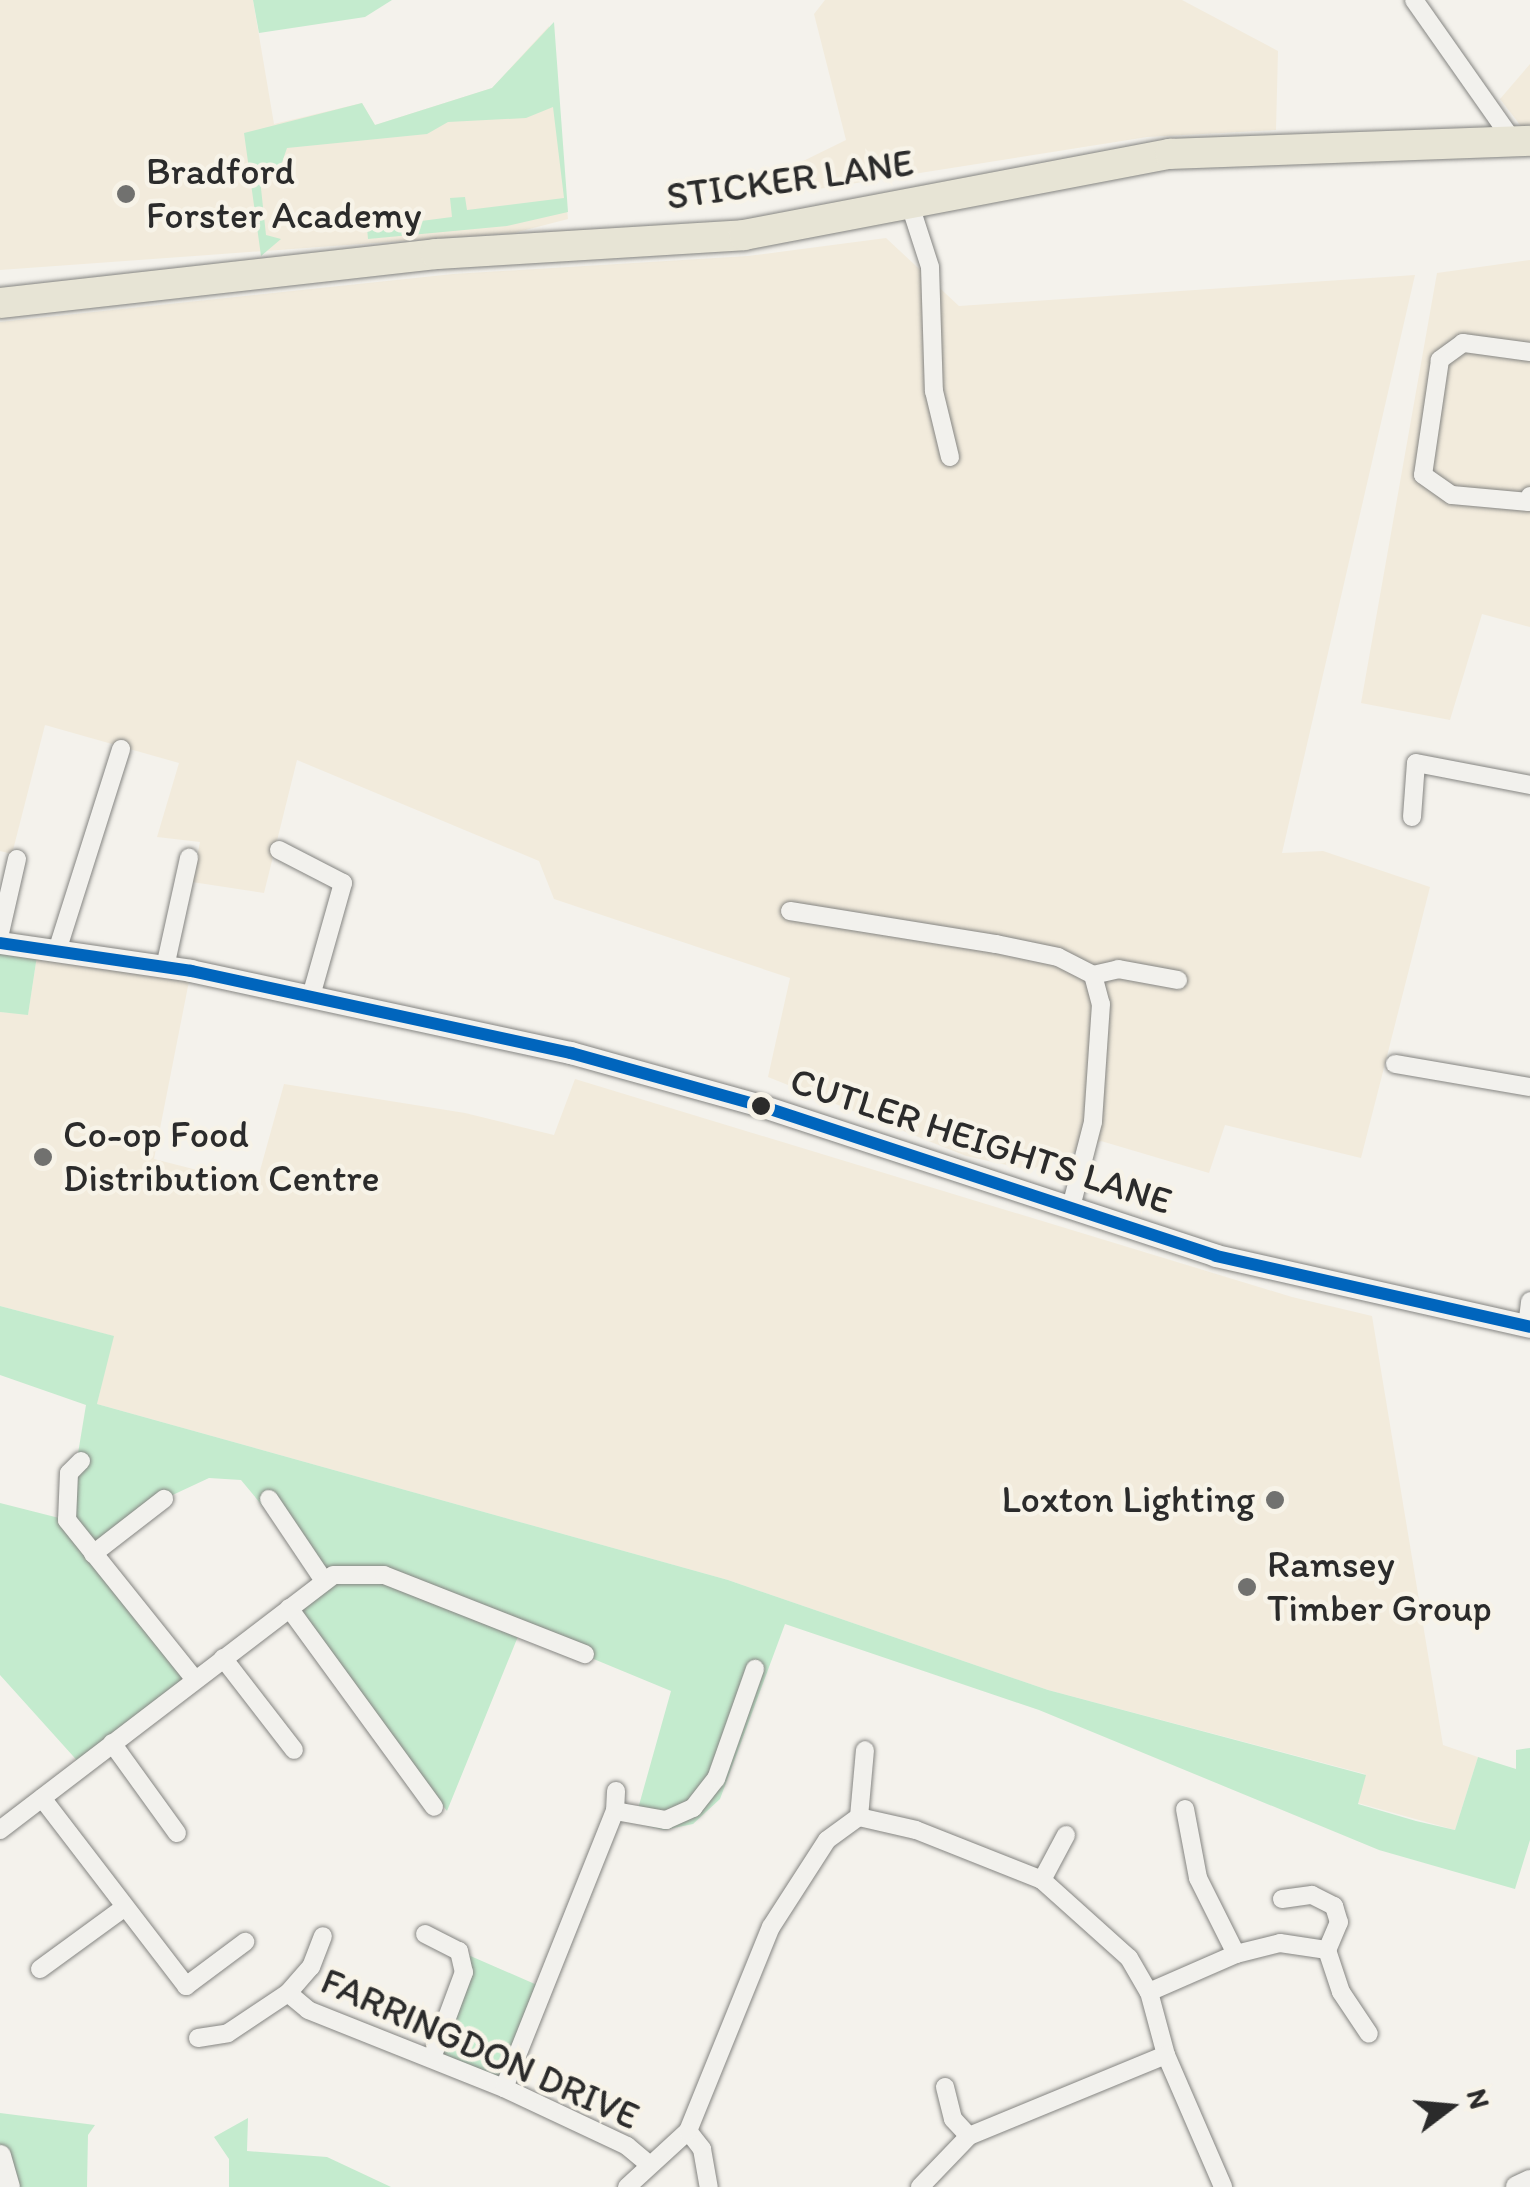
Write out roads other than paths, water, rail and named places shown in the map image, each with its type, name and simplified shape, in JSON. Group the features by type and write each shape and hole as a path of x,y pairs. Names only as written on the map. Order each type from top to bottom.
{"highway":[{"name":"STICKER LANE","path":"0,303 436,254 744,236 1170,154 1522,141"}],"street":[{"path":"1414,0 1522,141"},
{"path":"910,205 930,267 934,390 950,457"},
{"path":"1530,352 1463,344 1440,360 1423,475 1452,495 1528,502 1530,496"},
{"path":"56,951 120,749"},
{"path":"1412,816 1416,763 1530,784"},
{"path":"279,850 343,883 312,996"},
{"path":"165,967 189,858"},
{"path":"0,934 17,859"},
{"path":"790,911 996,944 1058,957 1093,974 1118,970 1178,980"},
{"name":"CUTLER HEIGHTS LANE","path":"0,943 165,967 312,996 722,1094 1289,1276 1529,1327"},
{"path":"1071,1207 1093,1122 1101,1004 1093,974"},
{"path":"1395,1064 1530,1087"},
{"path":"1530,1301 1530,1351"},
{"path":"81,1461 69,1473 65,1503 68,1520 195,1680"},
{"path":"94,1554 164,1499"},
{"path":"269,1499 324,1580"},
{"path":"0,1830 324,1580 384,1575 585,1654"},
{"path":"289,1608 434,1807"},
{"path":"223,1658 294,1750"},
{"path":"615,1811 666,1820 693,1808 716,1778 755,1670"},
{"path":"112,1743 177,1833"},
{"path":"627,2187 647,2163 688,2131 771,1927 826,1840 858,1817 865,1750"},
{"path":"504,2088 615,1811 616,1791"},
{"path":"42,1798 186,1986 245,1942"},
{"path":"1185,1810 1198,1878 1236,1954"},
{"path":"615,1811 634,1823"},
{"path":"858,1817 916,1830 1042,1880 1129,1958 1149,1992 1166,2055 1224,2187"},
{"path":"1042,1880 1066,1834"},
{"path":"1282,1899 1312,1895 1334,1906 1339,1922 1328,1950 1340,1992 1369,2034"},
{"path":"40,1970 125,1907"},
{"path":"425,1934 459,1951 464,1972 432,2058"},
{"path":"198,2038 228,2034 288,1993 311,1967 323,1936"},
{"path":"1149,1992 1236,1954 1280,1943 1328,1950"},
{"name":"FARRINGDON DRIVE","path":"288,1993 308,2010 504,2088 627,2146 647,2163"},
{"path":"920,2187 969,2136 1166,2055"},
{"path":"945,2088 953,2119 969,2136"},
{"path":"688,2131 702,2150 709,2187"},
{"path":"0,2156 9,2187"},
{"path":"1517,2187 1530,2182"}],"place":[{"name":"Bradford Forster Academy","path":"126,194"},
{"name":"Co-op Food Distribution Centre","path":"43,1157"},
{"name":"Loxton Lighting","path":"1275,1500"},
{"name":"Ramsey Timber Group","path":"1247,1587"}]}
